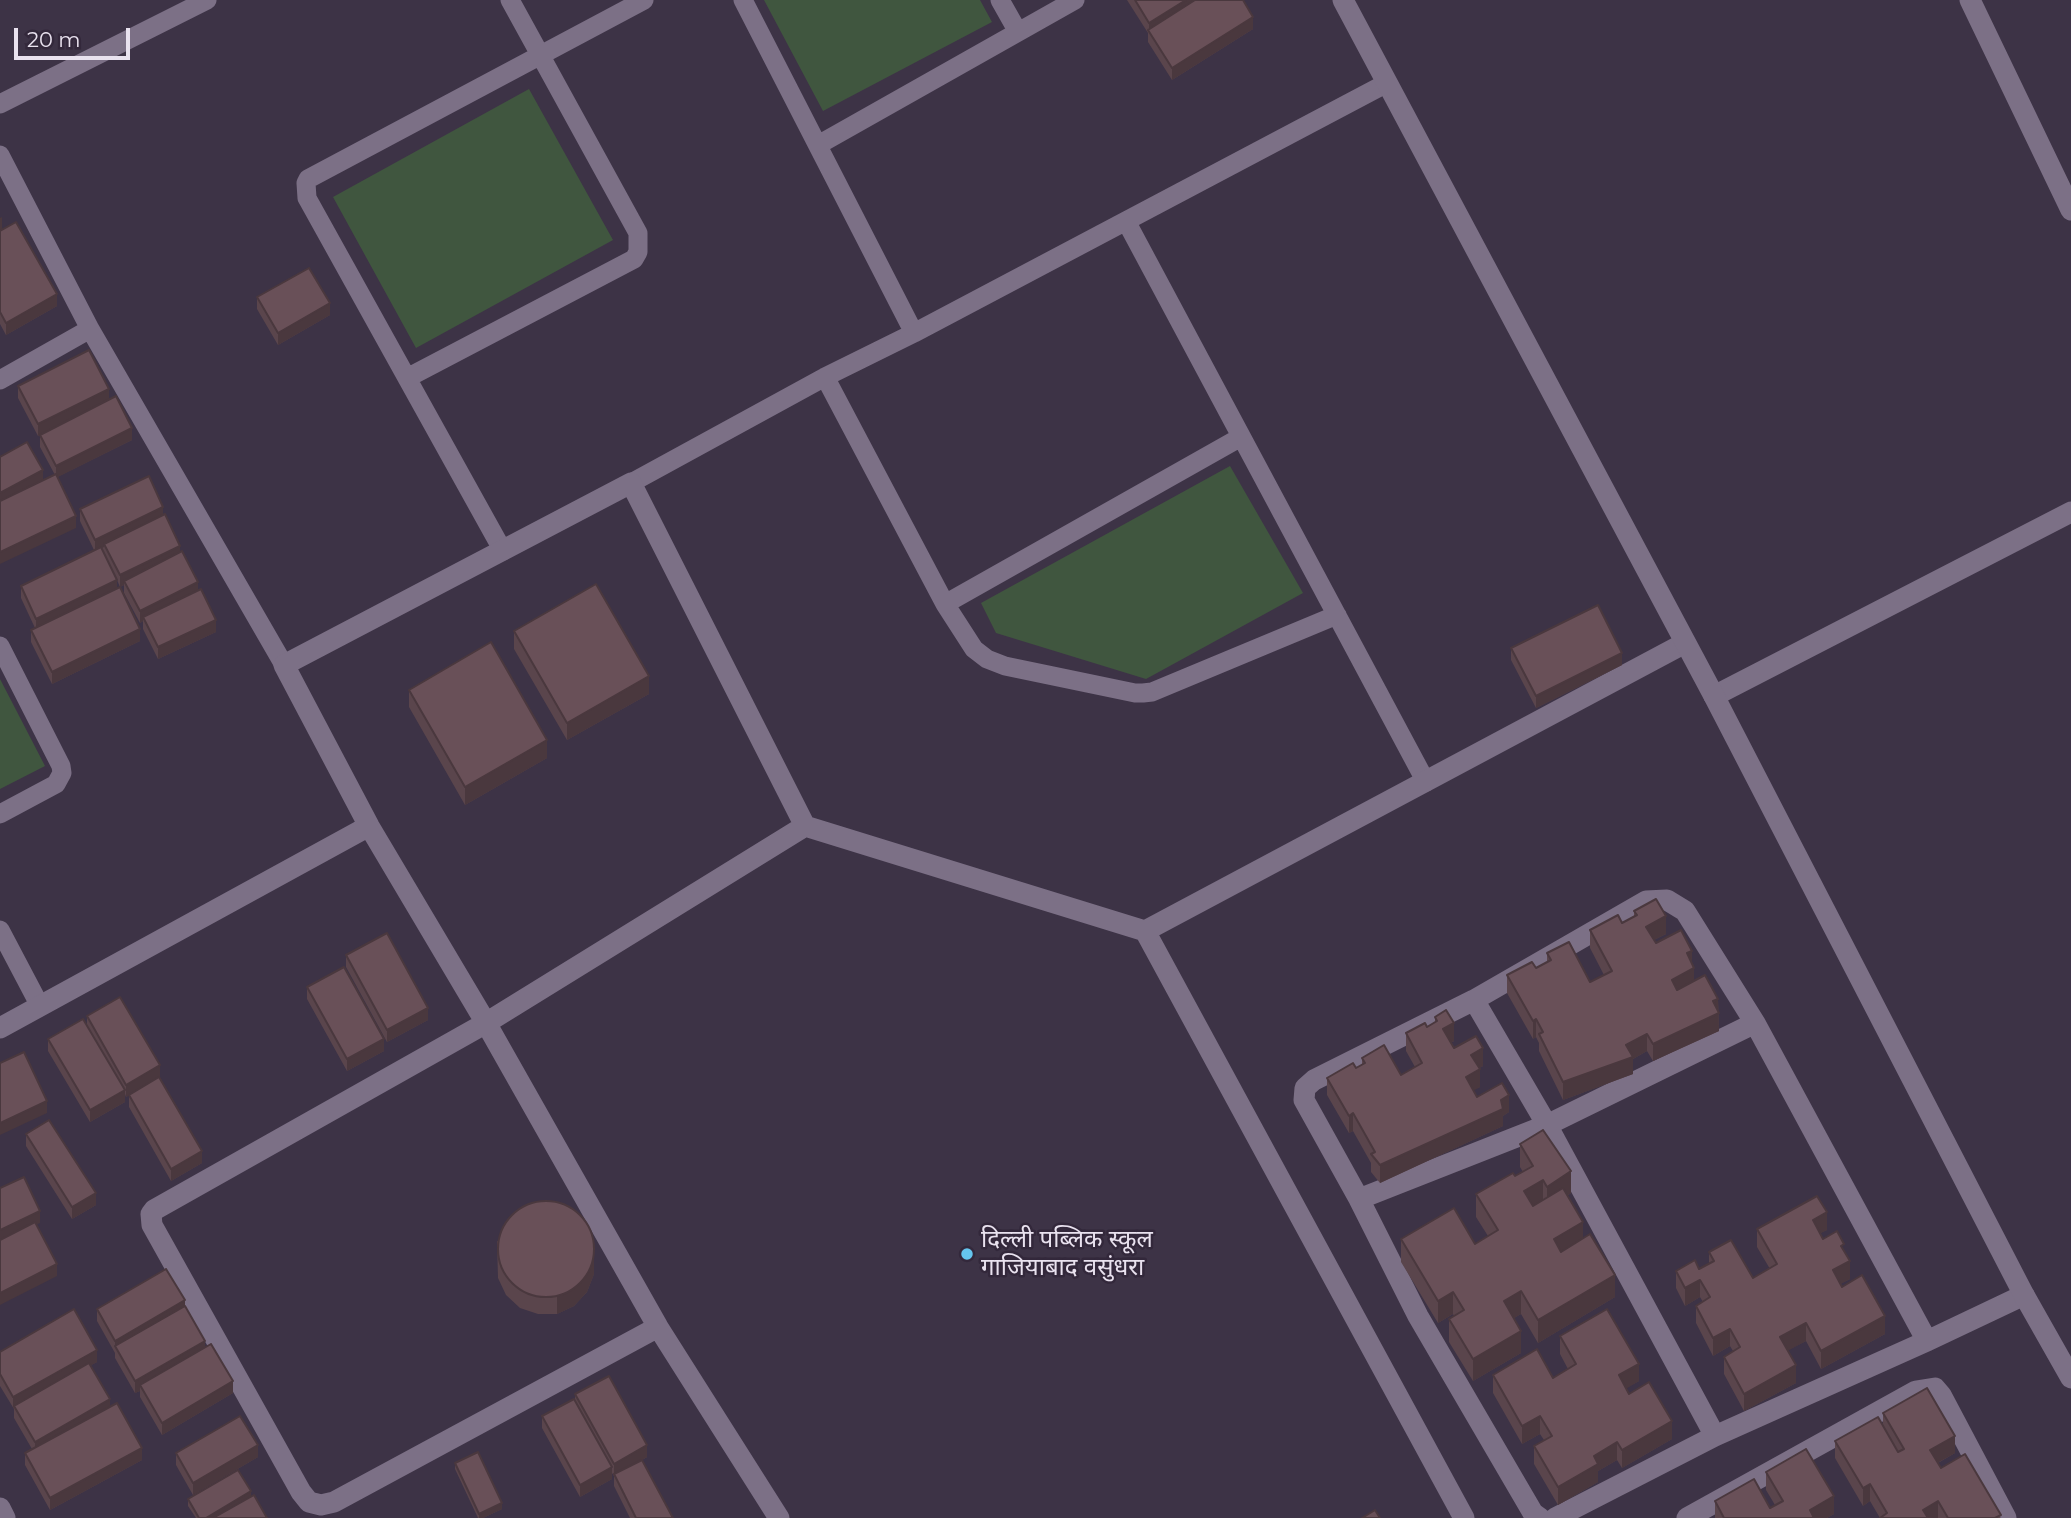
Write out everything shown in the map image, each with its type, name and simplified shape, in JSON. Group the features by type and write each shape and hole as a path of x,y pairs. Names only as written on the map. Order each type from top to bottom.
{"street":[{"path":"1343,0 1713,696 2024,1295 2071,1378"},
{"path":"1970,0 2071,210"},
{"path":"779,1518 658,1327 486,1023 369,826 284,665 631,483 805,826 1145,932 1464,1518"},
{"path":"1713,696 2071,512"},
{"path":"1145,932 1685,643"},
{"path":"0,1028 369,826"},
{"path":"658,1327 334,1502 321,1505 309,1502 301,1492 152,1225 150,1214 486,1023 805,826"},
{"path":"1540,1518 1532,1513 1418,1316 1359,1199 1304,1100 1306,1088 1314,1080 1474,1000 1646,901 1667,900 1685,911 1755,1023 1927,1341"},
{"path":"1474,1000 1547,1125 1715,1436"},
{"path":"1359,1199 1547,1125 1755,1023"},
{"path":"1555,1518 1715,1436 2024,1295"},
{"path":"1687,1518 1916,1391 1935,1388 2006,1518"}],"lane":[{"path":"0,104 207,0"},
{"path":"407,378 634,259 638,252 638,233 510,0"},
{"path":"503,551 307,198 306,183 308,179 644,0"},
{"path":"743,0 914,333"},
{"path":"1000,0 1018,32"},
{"path":"818,145 1075,0"},
{"path":"631,483 825,377 914,333 1387,83"},
{"path":"0,155 90,329 284,665"},
{"path":"1126,221 1426,782"},
{"path":"0,380 90,329"},
{"path":"825,377 945,604 974,649 987,659 1005,666 1135,693 1152,692 1337,615"},
{"path":"945,604 1241,437"},
{"path":"0,646 61,766 62,773 56,784 0,814"},
{"path":"0,930 40,1006"}],"green space":[{"path":"764,0 980,0 992,22 823,111"},
{"path":"529,89 613,240 416,348 333,197"},
{"path":"1230,466 1303,593 1146,679 996,633 981,603"},
{"path":"0,679 45,766 0,789"}],"building":[{"path":"1135,0 1186,0 1149,23"},
{"path":"1195,0 1243,0 1253,17 1172,68 1148,30"},
{"path":"16,222 57,294 6,323 0,312 0,231"},
{"path":"309,268 330,303 278,333 257,297"},
{"path":"89,350 109,389 38,424 18,386"},
{"path":"116,396 132,428 56,466 40,435"},
{"path":"27,442 43,470 0,493 0,457"},
{"path":"56,474 76,516 0,552 0,501"},
{"path":"149,476 163,507 95,540 80,509"},
{"path":"165,514 180,546 120,575 104,544"},
{"path":"101,547 117,580 36,619 21,586"},
{"path":"182,551 198,582 140,611 124,581"},
{"path":"596,584 649,676 567,723 514,631"},
{"path":"120,587 140,629 52,672 31,630"},
{"path":"201,589 216,620 158,647 143,617"},
{"path":"1598,605 1622,653 1536,696 1511,648"},
{"path":"491,642 547,740 465,787 409,690"},
{"path":"1656,899 1666,916 1646,927 1656,943 1681,930 1692,951 1687,953 1694,968 1672,980 1677,990 1705,975 1718,999 1713,1001 1719,1013 1653,1044 1647,1034 1626,1045 1633,1057 1563,1082 1539,1034 1543,1032 1536,1019 1533,1021 1507,975 1532,962 1536,968 1551,960 1547,953 1569,942 1590,982 1612,971 1590,930 1618,915 1622,923 1637,915 1634,911"},
{"path":"387,933 428,1008 387,1030 346,955"},
{"path":"344,967 384,1039 347,1059 307,987"},
{"path":"120,997 160,1065 126,1085 87,1016"},
{"path":"1446,1010 1454,1023 1443,1029 1454,1048 1476,1036 1483,1048 1471,1055 1480,1069 1466,1077 1477,1097 1502,1083 1509,1095 1501,1100 1503,1109 1380,1165 1371,1154 1375,1152 1353,1113 1349,1116 1327,1078 1353,1063 1356,1068 1365,1063 1362,1058 1384,1045 1401,1075 1422,1063 1406,1033 1425,1023 1427,1027 1437,1021 1435,1017"},
{"path":"83,1019 125,1090 90,1110 48,1039"},
{"path":"24,1052 47,1101 0,1123 0,1063"},
{"path":"159,1077 202,1151 171,1169 129,1095"},
{"path":"49,1120 96,1193 72,1207 26,1134"},
{"path":"1543,1130 1571,1171 1547,1187 1543,1180 1524,1191 1533,1206 1563,1188 1583,1222 1554,1239 1561,1252 1590,1234 1615,1275 1538,1320 1521,1291 1504,1301 1521,1331 1473,1359 1449,1319 1464,1310 1453,1292 1438,1301 1401,1239 1454,1208 1475,1244 1498,1230 1476,1194 1513,1173 1515,1176 1533,1166 1520,1144"},
{"path":"24,1177 40,1211 0,1230 0,1188"},
{"path":"1817,1196 1827,1212 1813,1220 1823,1239 1837,1231 1844,1244 1841,1246 1850,1261 1833,1270 1842,1287 1862,1275 1885,1316 1821,1351 1806,1323 1780,1337 1796,1365 1744,1394 1724,1357 1740,1347 1730,1329 1713,1338 1696,1306 1710,1297 1700,1280 1685,1288 1676,1271 1695,1260 1699,1269 1714,1261 1709,1252 1731,1240 1753,1278 1777,1264 1757,1229"},
{"path":"546,1201 564,1205 580,1215 590,1231 594,1249 590,1267 580,1283 564,1293 546,1297 528,1293 512,1283 502,1267 498,1249 502,1231 512,1215 528,1205"},
{"path":"35,1222 57,1264 0,1293 0,1240"},
{"path":"166,1269 185,1300 115,1341 97,1309"},
{"path":"185,1306 205,1341 135,1381 115,1346"},
{"path":"74,1309 97,1350 13,1397 0,1374 0,1352"},
{"path":"1607,1309 1639,1364 1619,1375 1629,1394 1649,1382 1672,1421 1622,1450 1617,1442 1594,1456 1598,1464 1558,1487 1534,1446 1552,1436 1540,1416 1522,1426 1493,1375 1537,1349 1553,1378 1576,1364 1560,1336"},
{"path":"211,1344 233,1381 162,1423 140,1385"},
{"path":"89,1363 110,1399 35,1442 14,1406"},
{"path":"609,1376 647,1445 614,1464 575,1394"},
{"path":"1927,1388 1955,1436 1930,1450 1941,1468 1965,1454 2001,1515 1995,1518 1948,1518 1938,1501 1923,1510 1928,1518 1880,1518 1887,1513 1870,1484 1863,1488 1835,1441 1878,1417 1898,1452 1904,1449 1883,1413"},
{"path":"574,1399 612,1467 580,1485 542,1416"},
{"path":"117,1403 142,1448 50,1498 25,1453"},
{"path":"240,1416 258,1445 193,1483 176,1453"},
{"path":"1806,1449 1834,1496 1810,1510 1814,1518 1724,1518 1715,1501 1754,1479 1770,1508 1783,1501 1766,1472"},
{"path":"478,1452 502,1503 479,1514 455,1463"},
{"path":"642,1460 673,1518 636,1518 614,1474"},
{"path":"238,1470 251,1491 206,1518 199,1518 188,1499"},
{"path":"254,1495 267,1518 213,1518"},
{"path":"1375,1510 1380,1518 1362,1518"}],"place":[{"name":"दिल्ली पब्लिक स्कूल गाजियाबाद वसुंधरा","path":"967,1254"}]}
